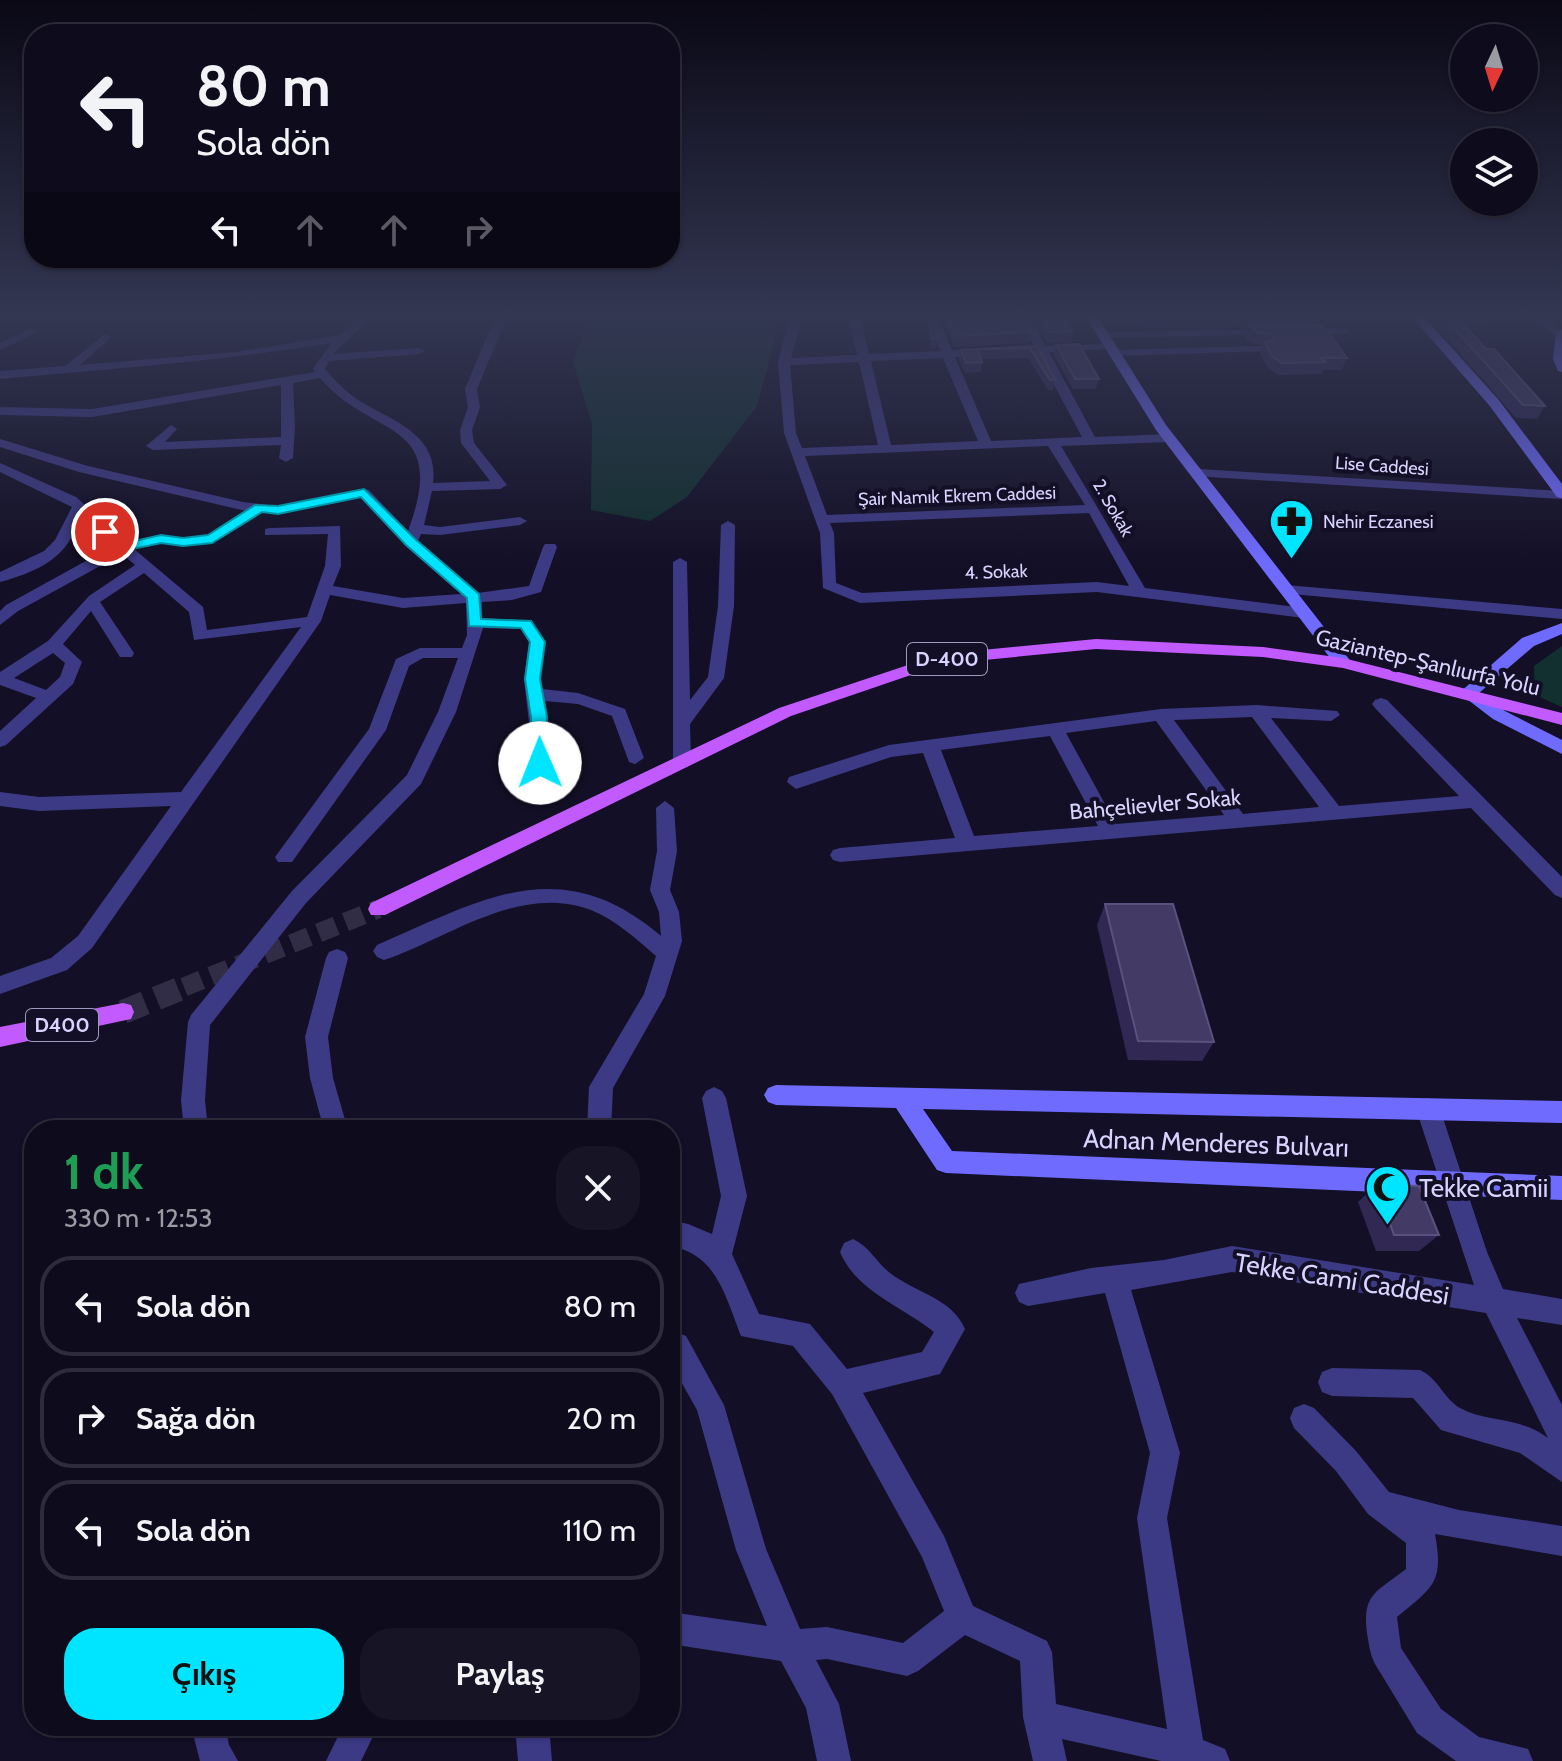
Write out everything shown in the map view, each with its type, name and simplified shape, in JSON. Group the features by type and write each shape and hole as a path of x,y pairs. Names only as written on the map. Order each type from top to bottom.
{"main road":[{"name":"Gaziantep-Şanlıurfa Yolu","path":"378,909 785,712 941,659 1096,644 1263,652 1343,663 1562,719"},
{"name":"D400","path":"0,1037 123,1012"}],"street":[{"path":"0,411 92,413 174,399"},
{"path":"286,458 287,399"},
{"path":"352,399 412,438 425,454 427,487 414,536"},
{"path":"427,487 500,485 468,443 466,430 474,407 473,399"},
{"name":"4. Sokak","path":"787,399 790,433 827,533 828,585 860,598 1097,587 1304,613"},
{"path":"873,399 886,449"},
{"path":"966,399 987,446"},
{"path":"1067,399 1090,440"},
{"path":"1143,399 1169,438 1343,663"},
{"path":"1491,399 1562,494"},
{"path":"171,429 153,446 288,441"},
{"path":"797,452 1169,438"},
{"name":"2. Sokak","path":"1052,442 1094,509 1140,593"},
{"path":"0,443 84,469 260,508 278,510 364,493 414,536 474,597 475,635 447,712 414,779 299,897 199,1022 193,1100 195,1120"},
{"path":"0,467 81,507 197,610 200,636 313,621"},
{"name":"Lise Caddesi","path":"1199,473 1562,494"},
{"path":"0,577 44,561 63,539 72,513 81,507"},
{"path":"0,620 12,608 123,547 161,539 183,542 212,539 260,508"},
{"name":"Şair Namık Ekrem Caddesi","path":"822,519 1094,509"},
{"path":"414,536 520,521"},
{"path":"682,723 716,678 726,606 728,525"},
{"path":"0,985 59,964 85,942 313,621 333,566 335,529 270,532"},
{"path":"324,589 403,603 512,595 536,589 550,547"},
{"path":"680,562 682,762"},
{"path":"0,680 54,645 68,624 119,578 146,566"},
{"path":"1286,590 1562,614"},
{"path":"93,603 126,653"},
{"path":"474,623 526,624 537,642 532,679 540,763"},
{"path":"1562,628 1528,642 1468,693 1499,715 1562,748"},
{"path":"0,741 67,680 74,662 54,645"},
{"path":"285,857 377,730 402,663 420,653 469,653"},
{"path":"0,680 49,697"},
{"path":"535,695 559,694 596,702 619,713 635,758"},
{"path":"1381,704 1562,890"},
{"path":"1257,711 1334,813"},
{"path":"796,782 889,751 1161,715 1257,711 1331,715"},
{"path":"1161,715 1238,821"},
{"path":"1056,731 1111,832"},
{"path":"930,746 967,844"},
{"path":"0,799 39,804 186,799"},
{"name":"Bahçelievler Sokak","path":"840,855 1475,801"},
{"path":"599,1120 601,1087 654,996 672,941 669,912 660,890 667,851 665,808"},
{"path":"384,951 501,901 536,893 569,894 614,909 668,954"},
{"path":"334,1120 320,1063 318,1026 334,982 337,958"},
{"name":"Adnan Menderes Bulvarı","path":"776,1095 1562,1112"},
{"path":"714,1098 734,1196 719,1255"},
{"name":"Adnan Menderes Bulvarı","path":"902,1098 946,1162 1562,1188"},
{"path":"1428,1109 1495,1303 1562,1435"},
{"path":"680,1234 693,1235 719,1255 751,1326 800,1334 842,1384 933,1547 962,1617 1036,1652 1040,1717 1050,1761"},
{"path":"842,1384 930,1364 951,1329 922,1305 881,1283 853,1252"},
{"name":"Tekke Cami Caddesi","path":"1028,1293 1164,1273 1232,1259 1562,1312"},
{"path":"1040,1717 1196,1757 1152,1518 1165,1453 1136,1361 1115,1278"},
{"path":"680,1353 710,1405 751,1550 791,1646 822,1704 834,1761"},
{"path":"1332,1382 1420,1384 1451,1420 1527,1440 1562,1467"},
{"path":"1304,1418 1346,1461 1379,1503 1421,1536 1422,1576 1380,1610 1386,1653 1429,1721 1472,1752 1516,1761"},
{"path":"1379,1503 1459,1525 1562,1541"},
{"path":"680,1629 791,1646 827,1643 907,1660 962,1617"},
{"path":"210,1736 214,1754 221,1761"},
{"path":"343,1761 356,1736"},
{"path":"533,1736 535,1761"}],"green space":[{"path":"584,399 759,399 757,406 687,497 650,521 591,510 592,424"},
{"path":"1562,646 1562,707 1535,695 1534,666"}],"building":[{"path":"1518,399 1539,399 1545,406 1523,405"},
{"path":"1105,904 1173,904 1214,1042 1138,1041"},
{"path":"1376,1185 1419,1186 1439,1235 1394,1235"}],"tunnel":[{"path":"184,987 378,909"},
{"path":"123,1012 189,985"}],"place":[{"name":"Nehir Eczanesi","path":"1292,561"},
{"name":"Tekke Camii","path":"1388,1227"}],"route":[{"path":"105,532 123,547 161,539 183,542 212,539 260,508 278,510 364,493 410,542 474,597 474,623 499,621 526,624 537,642 532,679 539,717 540,763"}]}
